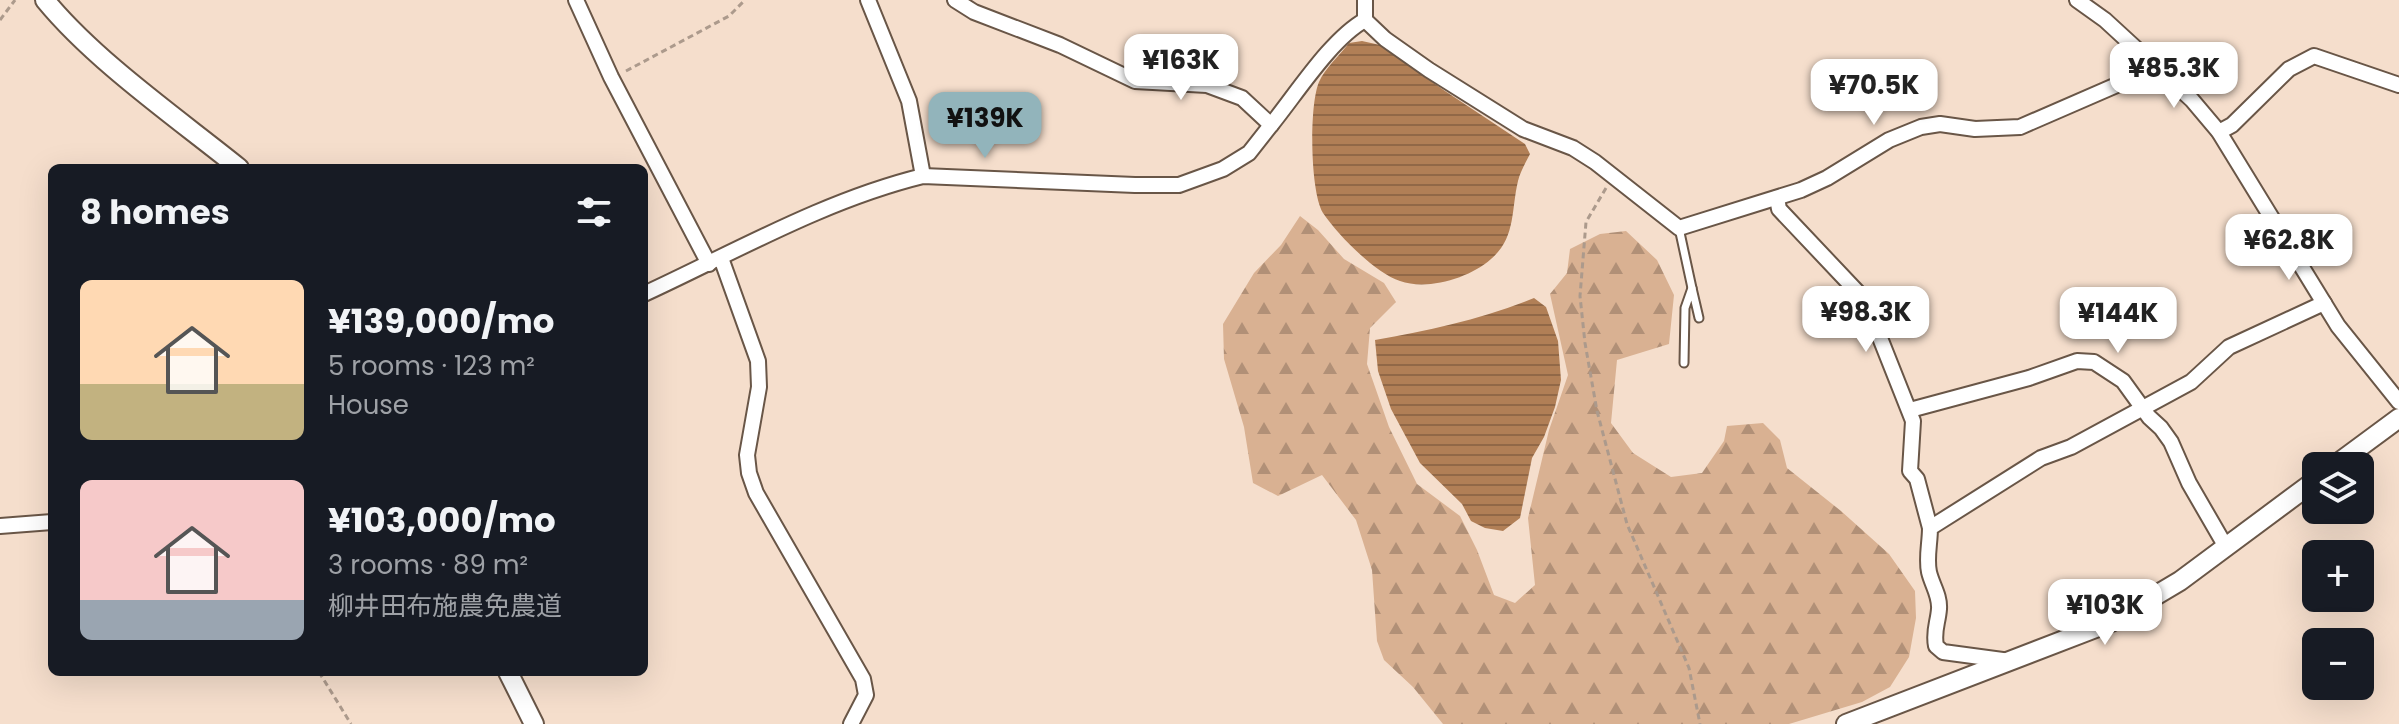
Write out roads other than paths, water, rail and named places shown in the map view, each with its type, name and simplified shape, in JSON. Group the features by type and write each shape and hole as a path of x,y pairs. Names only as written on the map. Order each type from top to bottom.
{"street":[{"path":"45,0 118,70 234,164"},
{"path":"576,0 611,77 715,261 758,361 759,387 747,455 749,473 756,493 863,679 866,695 851,724"},
{"path":"868,0 909,101 923,176"},
{"path":"955,0 974,12 1060,45 1135,81 1207,85 1242,98 1271,125"},
{"path":"1365,0 1365,20 1385,39 1523,129 1573,148 1679,228 1777,198 1827,178 1889,140 1921,127 1940,124 1975,129 2020,127 2142,74 2153,65"},
{"path":"2079,1 2105,20 2192,100 2219,132 2338,326 2399,402"},
{"path":"648,292 854,197 923,176 1179,185 1223,169 1249,153 1336,42 1349,29 1365,20"},
{"path":"2219,132 2232,125 2289,69 2314,56 2399,85"},
{"path":"1777,198 1779,209 1865,300 1910,410 1913,421 1910,471 1917,479 1930,528 1929,574 1938,595 1939,609 1933,631 1936,646 1943,652 2010,661"},
{"path":"1930,528 2041,458 2071,447 2191,382 2229,347 2324,303"},
{"path":"1910,410 2029,378 2077,361 2094,362 2123,381 2171,442 2189,483 2226,547"},
{"path":"2353,452 2399,418"},
{"path":"1846,724 2111,622 2180,581 2302,490"},
{"path":"0,526 48,522"},
{"path":"510,676 534,724"}],"lane":[{"path":"1679,228 1699,318"},
{"path":"1684,363 1685,308 1692,288"}]}
